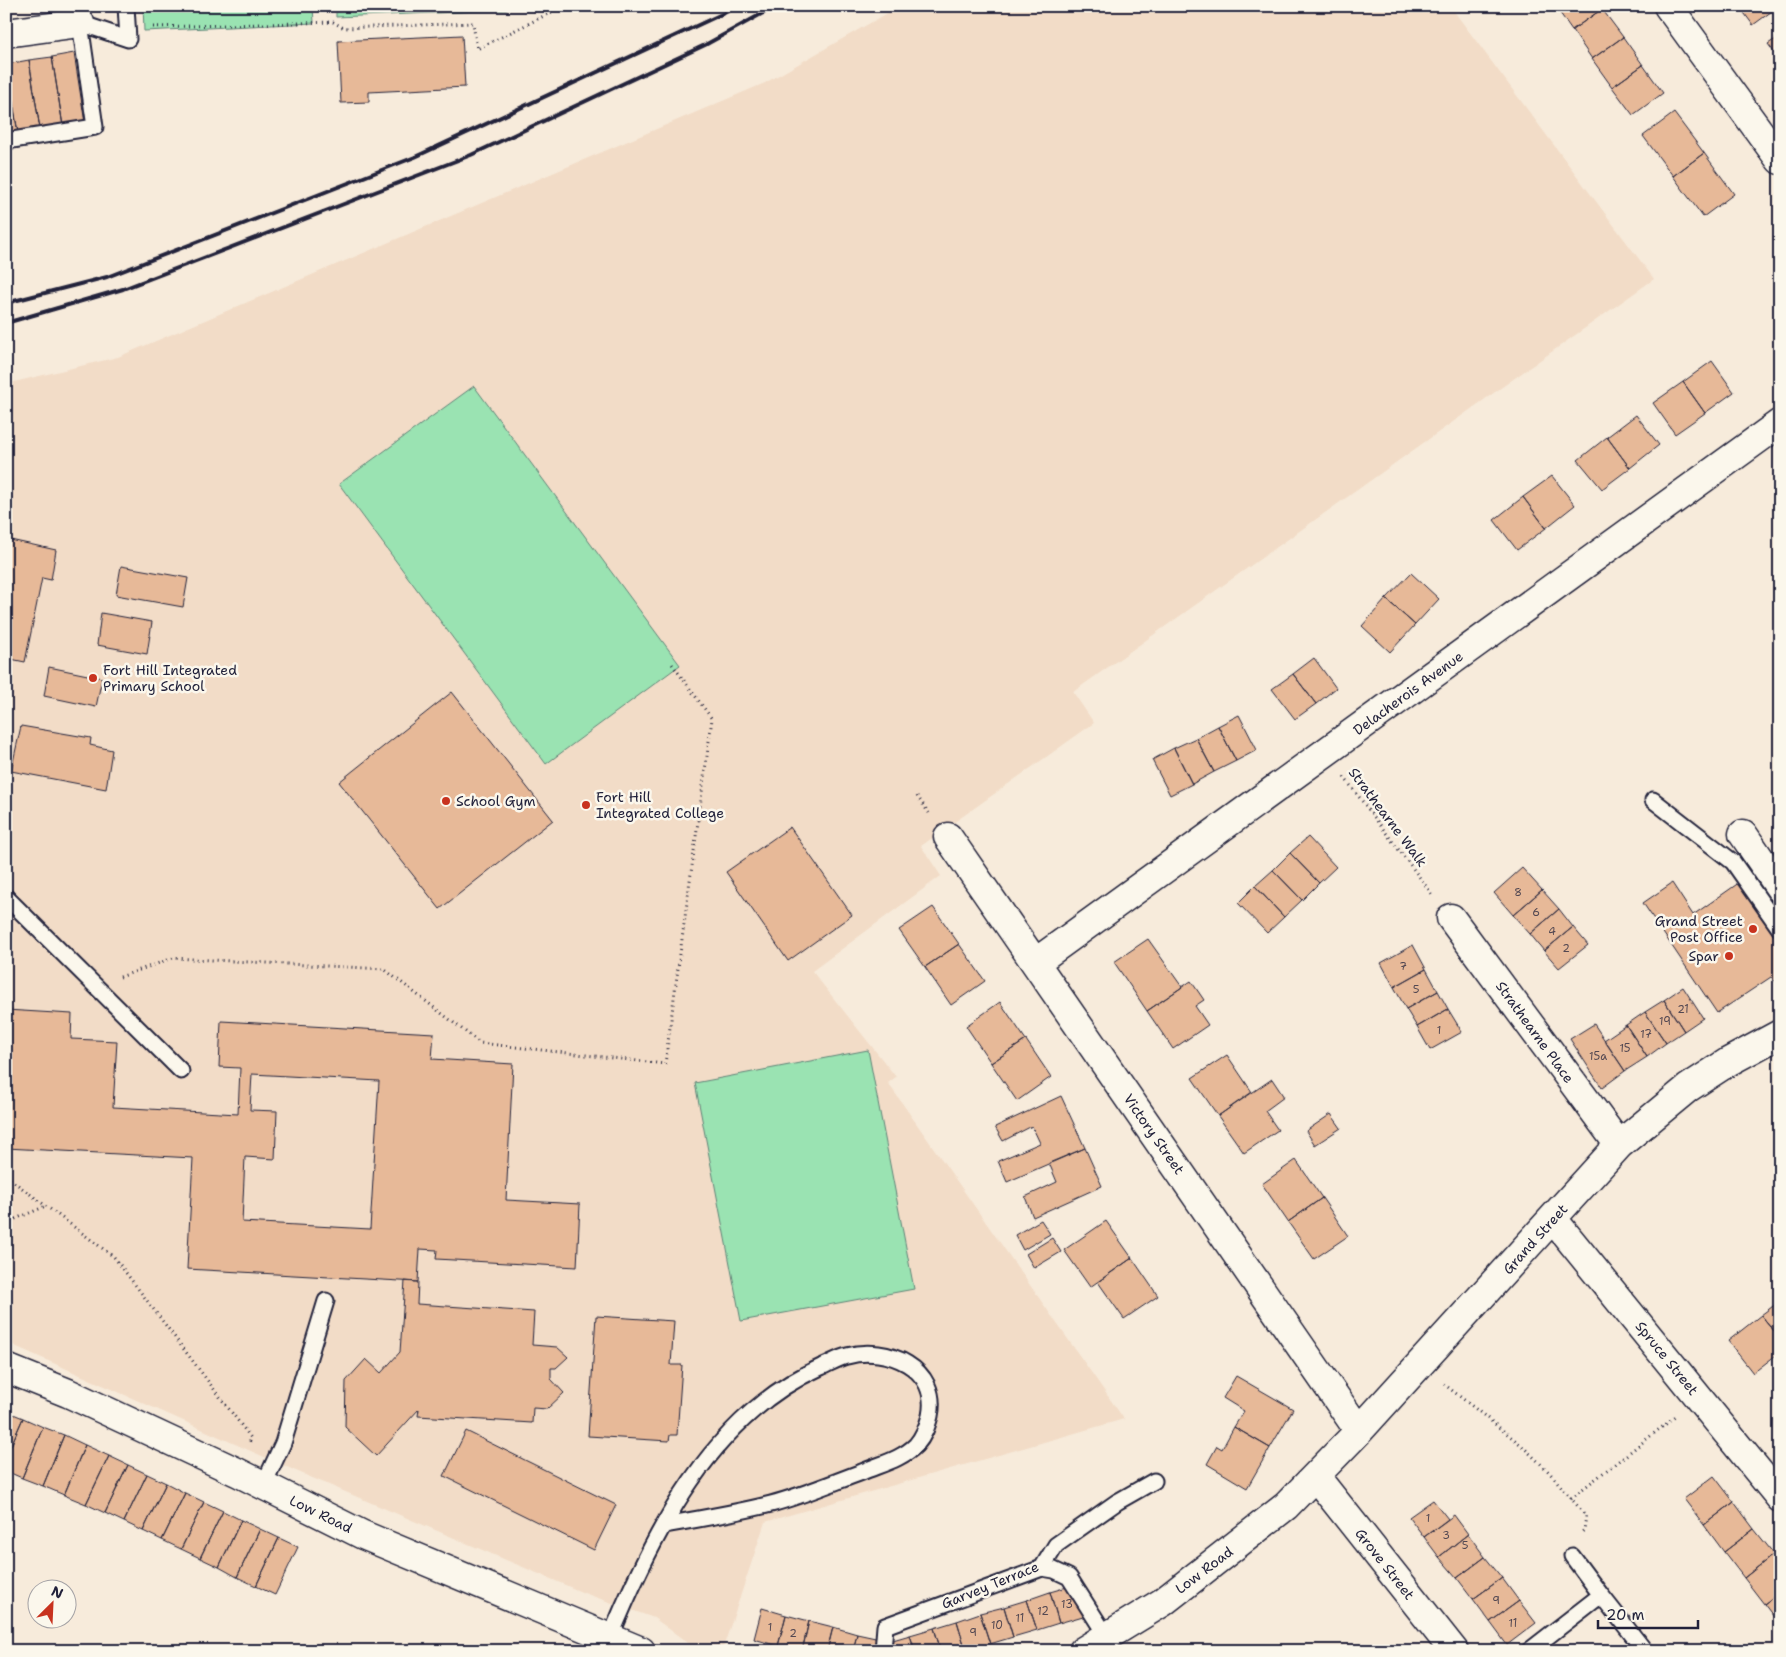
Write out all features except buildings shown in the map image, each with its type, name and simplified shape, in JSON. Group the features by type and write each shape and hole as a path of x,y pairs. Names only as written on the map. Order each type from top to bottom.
{"street":[{"path":"1668,6 1780,160"},
{"path":"6,33 80,23"},
{"name":"Delacherois Avenue","path":"1036,962 1780,423"},
{"path":"1743,834 1771,860 1780,888"},
{"name":"Victory Street","path":"948,837 1359,1431"},
{"name":"Strathearne Place","path":"1451,918 1619,1145"},
{"name":"Grand Street","path":"1316,1476 1420,1365 1619,1145 1688,1088 1728,1062 1780,1034"},
{"name":"Spruce Street","path":"1553,1219 1780,1498"},
{"name":"Low Road","path":"6,1368 68,1393 237,1472 363,1535 641,1651"},
{"name":"Low Road","path":"1083,1651 1196,1578 1286,1506 1316,1476"},
{"name":"Grove Street","path":"1316,1476 1454,1651"}],"lane":[{"path":"6,142 95,128 80,23 128,39 126,6"},
{"path":"1653,800 1733,862 1780,929"},
{"path":"6,896 181,1071"},
{"path":"263,1486 283,1443 326,1301"},
{"path":"610,1638 635,1577 664,1525 707,1459 748,1413 795,1379 847,1356 877,1353 902,1359 920,1373 930,1389 932,1408 927,1429 916,1444 901,1456 826,1486 771,1504 664,1525"},
{"name":"Garvey Terrace","path":"883,1651 885,1626 1042,1568 1056,1545 1117,1502 1154,1480"},
{"path":"1572,1556 1645,1651"},
{"path":"1042,1568 1069,1576 1107,1637"},
{"path":"1529,1651 1601,1595"}],"path":[{"path":"127,28 262,22 333,22 344,28 473,23 477,49 556,10"},
{"path":"95,986 173,958 384,969 480,1043 665,1064 712,719 672,664"},
{"name":"Strathearne Walk","path":"1326,753 1432,894"},
{"path":"6,1176 114,1258 251,1438 237,1472"},
{"path":"6,1224 47,1206"},
{"path":"1420,1365 1520,1444 1586,1516 1584,1530 1563,1546 1572,1556"},
{"path":"1571,1498 1699,1398"}],"shaded area":[{"name":"Fort Hill Integrated College","path":"900,6 1450,6 1654,279 1073,692 1094,723 921,846 941,876 812,971 896,1077 888,1083 1124,1419 765,1522 722,1651 699,1651 654,1618 584,1593 296,1471 6,1342 6,384 118,357 765,83"}],"green space":[{"path":"143,6 313,6 314,23 144,31"},
{"path":"336,6 506,6 506,10 336,17"},
{"path":"474,386 680,665 546,764 339,484"},
{"path":"868,1050 914,1289 741,1321 695,1083"}],"railway":[{"path":"6,303 107,277 415,157 739,6"},
{"path":"6,323 123,289 471,155 705,45 776,6"}],"place":[{"name":"Fort Hill Integrated Primary School","path":"93,678"},
{"name":"School Gym","path":"446,801"},
{"name":"Fort Hill Integrated College","path":"586,805"},
{"name":"Grand Street Post Office","path":"1753,929"},
{"name":"Spar","path":"1729,956"}]}
